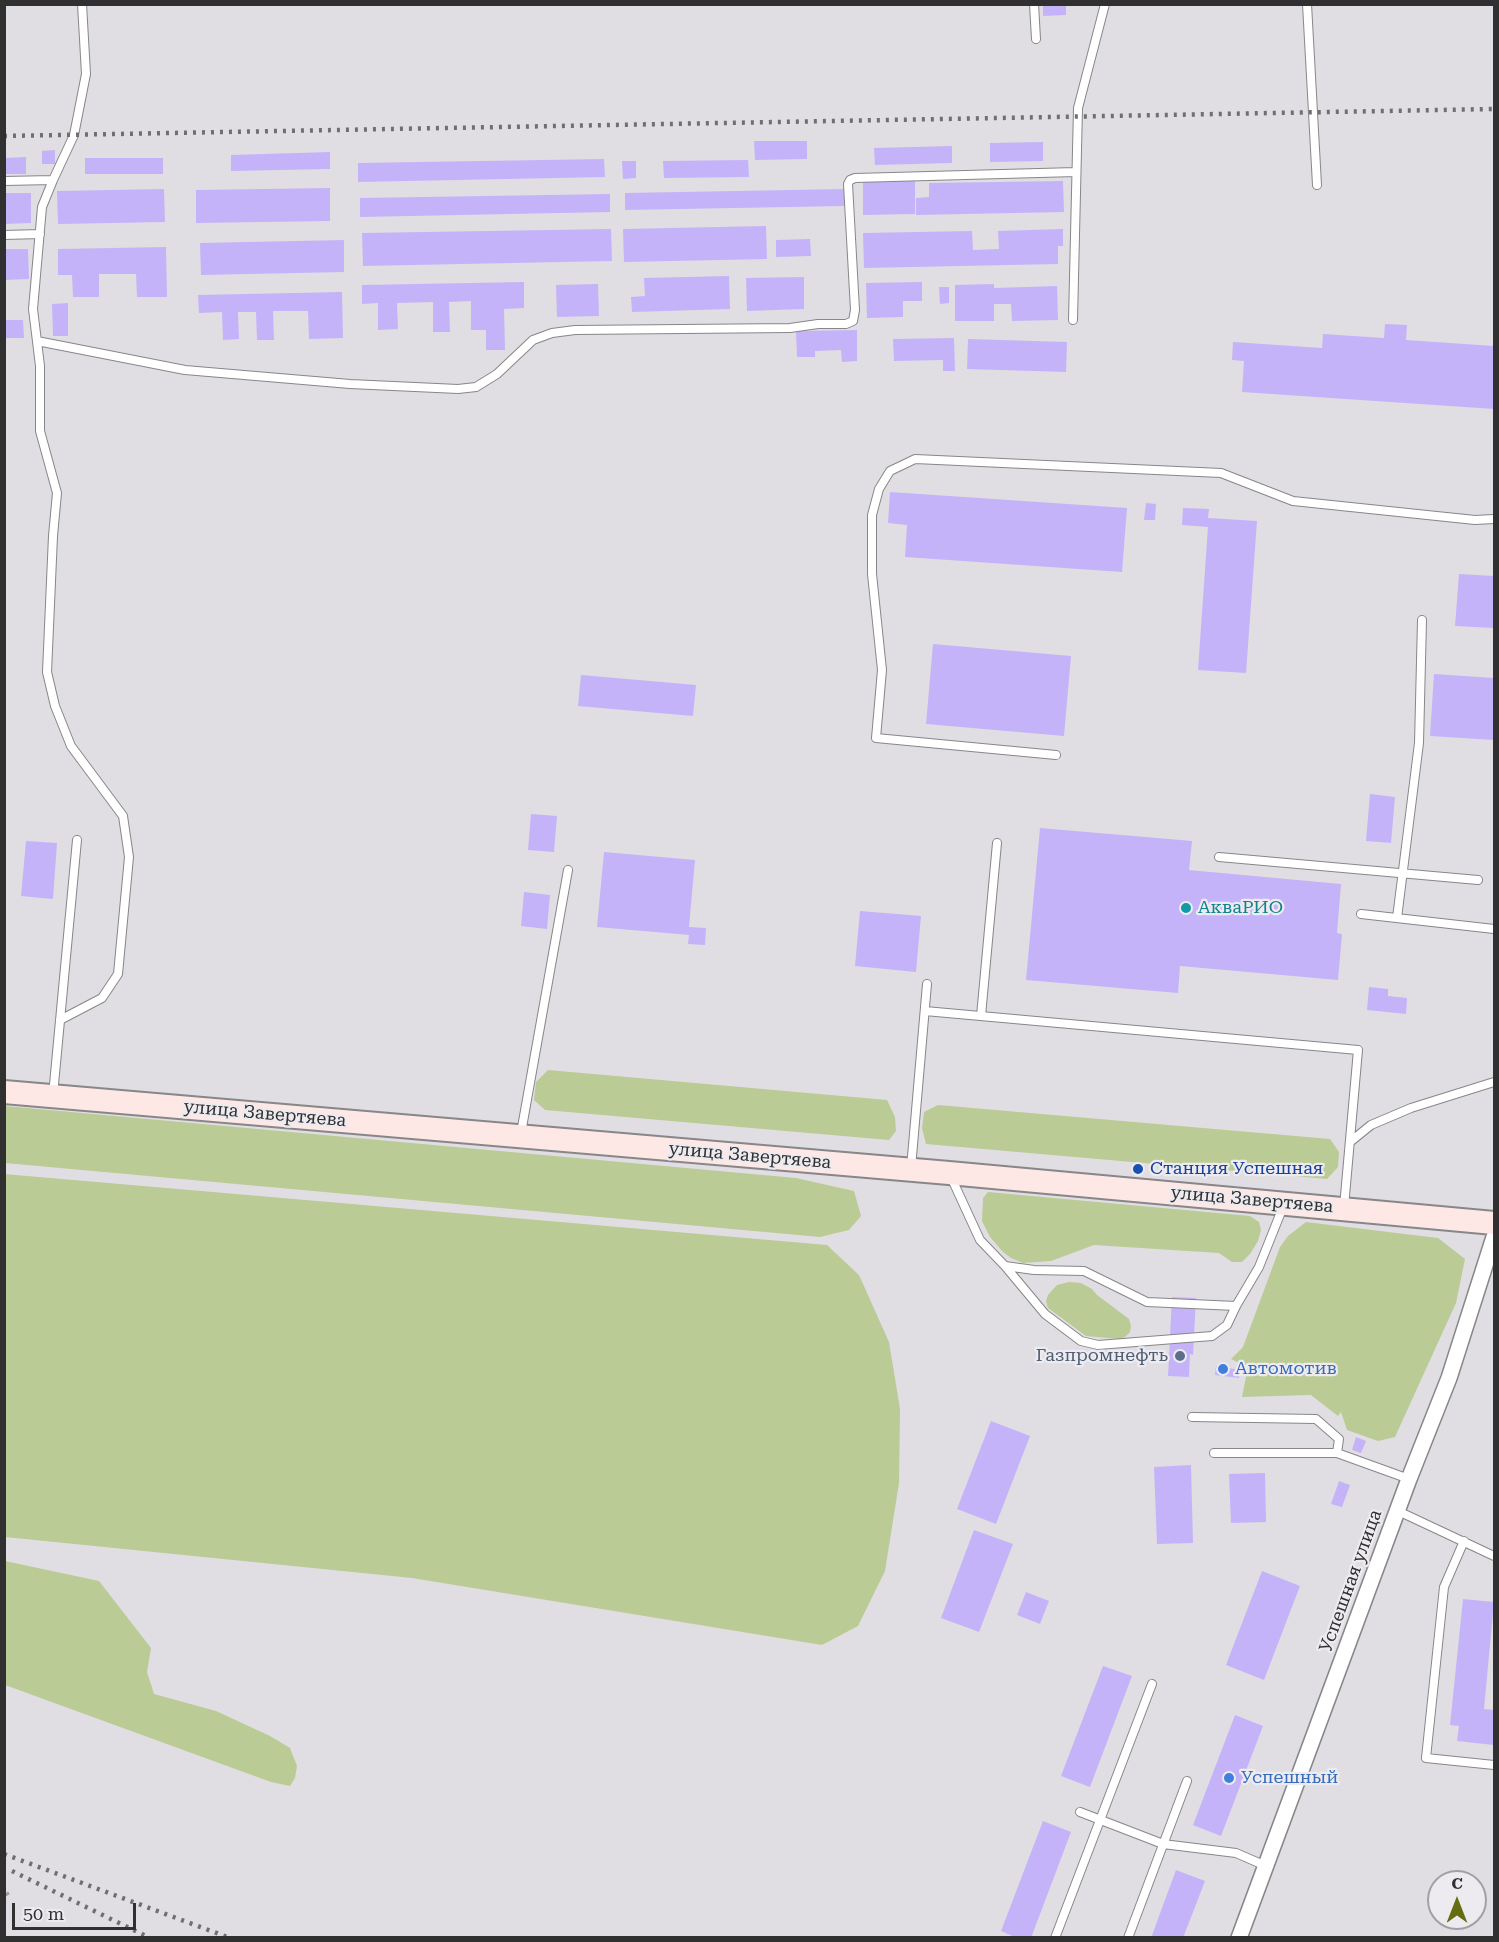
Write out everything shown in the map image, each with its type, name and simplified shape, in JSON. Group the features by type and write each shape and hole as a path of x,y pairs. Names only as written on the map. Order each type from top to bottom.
{"main road":[{"name":"улица Завертяева","path":"4,1092 1494,1222"}],"street":[{"name":"Успешная улица","path":"1239,1938 1409,1479 1449,1378 1494,1236"}],"lane":[{"path":"60,1020 102,998 117,974 129,857 123,816 71,746 55,706 47,672 57,493 40,431 40,366 33,309 42,207 74,135 86,74 82,4"},
{"path":"1034,4 1036,39"},
{"path":"1073,320 1079,97 1106,4"},
{"path":"1307,4 1317,185"},
{"path":"37,341 185,370 350,384 458,389 476,387 497,374 533,340 552,333 575,330 790,328 818,324 846,324 854,321 848,184 855,178 1076,172"},
{"path":"4,181 53,180"},
{"path":"4,235 40,234"},
{"path":"1056,754 876,738 882,670 872,574 872,514 879,489 890,471 915,459 1221,473 1293,501 1475,520 1494,519"},
{"path":"1397,918 1419,743 1422,620"},
{"path":"53,1096 77,840"},
{"path":"981,1016 997,843"},
{"path":"1219,857 1478,880"},
{"path":"521,1137 568,870"},
{"path":"1360,914 1494,929"},
{"path":"911,1170 927,984"},
{"path":"925,1011 1358,1050 1344,1209"},
{"path":"1350,1142 1371,1125 1411,1108 1494,1082"},
{"path":"949,1173 980,1240 1045,1314 1081,1341 1098,1345 1212,1336 1227,1325 1258,1267 1284,1203"},
{"path":"1005,1266 1034,1270 1084,1271 1147,1302 1236,1306"},
{"path":"1192,1417 1316,1419 1339,1439 1337,1453"},
{"path":"1214,1453 1337,1453 1409,1479"},
{"path":"1398,1510 1494,1556"},
{"path":"1464,1542 1444,1587 1426,1758 1494,1765"},
{"path":"1055,1938 1152,1684"},
{"path":"1128,1938 1187,1781"},
{"path":"1080,1812 1163,1844 1236,1853 1266,1866"}],"path":[{"path":"4,1896 10,1892"}],"green space":[{"path":"548,1070 887,1100 895,1117 896,1131 889,1140 545,1110 534,1100 536,1082"},
{"path":"938,1105 1330,1139 1339,1152 1338,1167 1327,1179 926,1144 922,1128 924,1112"},
{"path":"5,1106 796,1178 854,1191 861,1216 849,1230 820,1237 5,1163"},
{"path":"4,1174 827,1245 859,1275 889,1342 900,1409 899,1483 885,1571 858,1626 822,1645 412,1578 5,1537"},
{"path":"988,1192 1250,1216 1259,1222 1261,1230 1258,1241 1242,1262 1232,1262 1219,1253 1094,1245 1051,1261 1023,1263 1003,1252 990,1237 982,1221 983,1198"},
{"path":"1306,1222 1438,1238 1465,1259 1456,1303 1395,1437 1378,1441 1347,1430 1341,1412 1338,1416 1311,1395 1242,1397 1248,1367 1231,1359 1243,1347 1280,1247 1288,1236"},
{"path":"1069,1282 1081,1283 1092,1289 1129,1319 1130,1332 1119,1339 1086,1336 1048,1308 1046,1301 1048,1295 1057,1285"},
{"path":"5,1561 99,1581 151,1648 147,1672 154,1694 216,1711 290,1748 297,1766 295,1778 290,1786 271,1782 5,1685"}],"building":[{"path":"1043,4 1066,4 1066,15 1043,16"},
{"path":"754,141 807,141 807,159 755,160"},
{"path":"1043,142 1043,161 990,162 990,143"},
{"path":"952,146 952,163 875,165 874,148"},
{"path":"55,150 55,164 42,164 42,151"},
{"path":"330,152 330,169 231,171 231,155"},
{"path":"26,157 26,174 4,174 4,158"},
{"path":"85,158 163,158 163,174 85,174"},
{"path":"604,159 605,177 358,182 358,163"},
{"path":"748,160 749,177 664,178 663,161"},
{"path":"622,161 636,161 636,178 623,179"},
{"path":"915,181 915,214 863,215 863,182"},
{"path":"1063,181 1064,212 916,215 916,198 929,197 929,183"},
{"path":"330,188 330,221 196,223 196,190"},
{"path":"164,189 165,222 58,224 57,191"},
{"path":"845,189 845,206 625,210 625,193"},
{"path":"4,193 31,193 31,223 4,224"},
{"path":"610,194 610,212 360,217 360,198"},
{"path":"766,226 767,259 624,262 623,229"},
{"path":"611,229 612,261 363,266 362,233"},
{"path":"1063,229 1063,246 1058,246 1058,264 864,268 863,233 972,231 973,250 999,249 998,231"},
{"path":"810,239 811,256 776,257 776,240"},
{"path":"344,240 344,272 201,275 200,243"},
{"path":"166,247 167,297 137,297 136,274 99,274 99,297 73,297 72,275 58,275 58,249"},
{"path":"4,249 28,249 29,279 4,280"},
{"path":"729,276 730,309 632,312 631,297 645,296 644,278"},
{"path":"804,277 804,309 747,311 746,278"},
{"path":"524,282 524,308 504,309 505,350 486,350 486,330 471,330 471,301 449,302 450,332 433,332 433,302 397,303 398,329 378,330 378,303 362,304 362,285"},
{"path":"922,282 922,301 903,301 903,317 867,318 866,283"},
{"path":"598,284 599,316 557,317 556,285"},
{"path":"994,284 994,288 1057,286 1058,320 1012,321 1011,304 994,304 994,321 955,321 955,285"},
{"path":"939,287 949,287 949,303 940,304"},
{"path":"342,292 343,338 309,339 308,311 273,311 274,340 257,340 256,312 238,312 239,339 223,340 222,312 199,313 198,295"},
{"path":"68,303 68,336 53,336 52,304"},
{"path":"4,320 23,320 24,338 4,338"},
{"path":"1385,324 1407,325 1406,340 1494,346 1494,409 1242,392 1244,361 1232,360 1233,342 1322,348 1323,334 1384,338"},
{"path":"857,330 857,361 842,362 841,350 815,351 815,357 797,357 796,331"},
{"path":"954,338 955,371 943,371 943,360 894,361 893,339"},
{"path":"968,339 1067,342 1066,372 967,369"},
{"path":"890,492 1127,508 1122,572 905,557 907,525 888,523"},
{"path":"1146,503 1156,504 1155,520 1144,520"},
{"path":"1183,508 1209,509 1208,518 1257,521 1246,673 1198,670 1208,527 1182,525"},
{"path":"1459,574 1494,576 1494,628 1455,626"},
{"path":"933,644 1071,656 1064,736 926,724"},
{"path":"1434,674 1494,678 1494,740 1430,736"},
{"path":"581,675 696,685 693,716 578,706"},
{"path":"1370,794 1395,797 1391,843 1366,841"},
{"path":"531,814 557,816 554,852 528,850"},
{"name":"АкваРИО","path":"1040,828 1192,841 1189,870 1341,884 1337,933 1342,934 1338,980 1180,966 1178,993 1026,980"},
{"path":"26,841 57,843 53,899 21,896"},
{"path":"604,852 695,860 689,927 706,928 705,945 688,944 689,935 597,927"},
{"path":"524,892 550,895 547,929 521,926"},
{"path":"860,911 921,916 916,972 855,966"},
{"path":"1369,987 1388,989 1388,996 1407,998 1406,1014 1367,1010"},
{"path":"1172,1297 1196,1298 1193,1355 1190,1354 1189,1377 1168,1376"},
{"path":"1216,1366 1240,1370 1239,1378 1215,1375"},
{"path":"991,1421 1030,1436 996,1524 957,1509"},
{"path":"1356,1437 1366,1441 1361,1453 1352,1450"},
{"path":"1191,1465 1193,1543 1157,1544 1154,1467"},
{"path":"1265,1473 1266,1522 1231,1523 1229,1474"},
{"path":"1339,1481 1350,1485 1342,1507 1331,1504"},
{"path":"974,1530 1013,1544 979,1632 941,1618"},
{"path":"1262,1571 1300,1586 1264,1680 1226,1665"},
{"path":"1026,1592 1049,1601 1040,1624 1017,1615"},
{"path":"1463,1599 1494,1602 1484,1709 1494,1710 1494,1745 1457,1741 1459,1726 1450,1725"},
{"path":"1103,1666 1132,1676 1090,1787 1061,1776"},
{"path":"1235,1715 1263,1726 1221,1836 1193,1825"},
{"path":"1043,1821 1071,1832 1031,1938 1017,1938 1001,1931"},
{"path":"1176,1870 1205,1881 1183,1938 1151,1938"}],"railway":[{"path":"4,136 1494,109"},
{"path":"4,1854 230,1938"},
{"path":"12,1871 150,1938"}],"place":[{"name":"АкваРИО","path":"1186,908"},
{"name":"Станция Успешная","path":"1138,1169"},
{"name":"Газпромнефть","path":"1180,1356"},
{"name":"Автомотив","path":"1223,1369"},
{"name":"Успешный","path":"1229,1778"}]}
